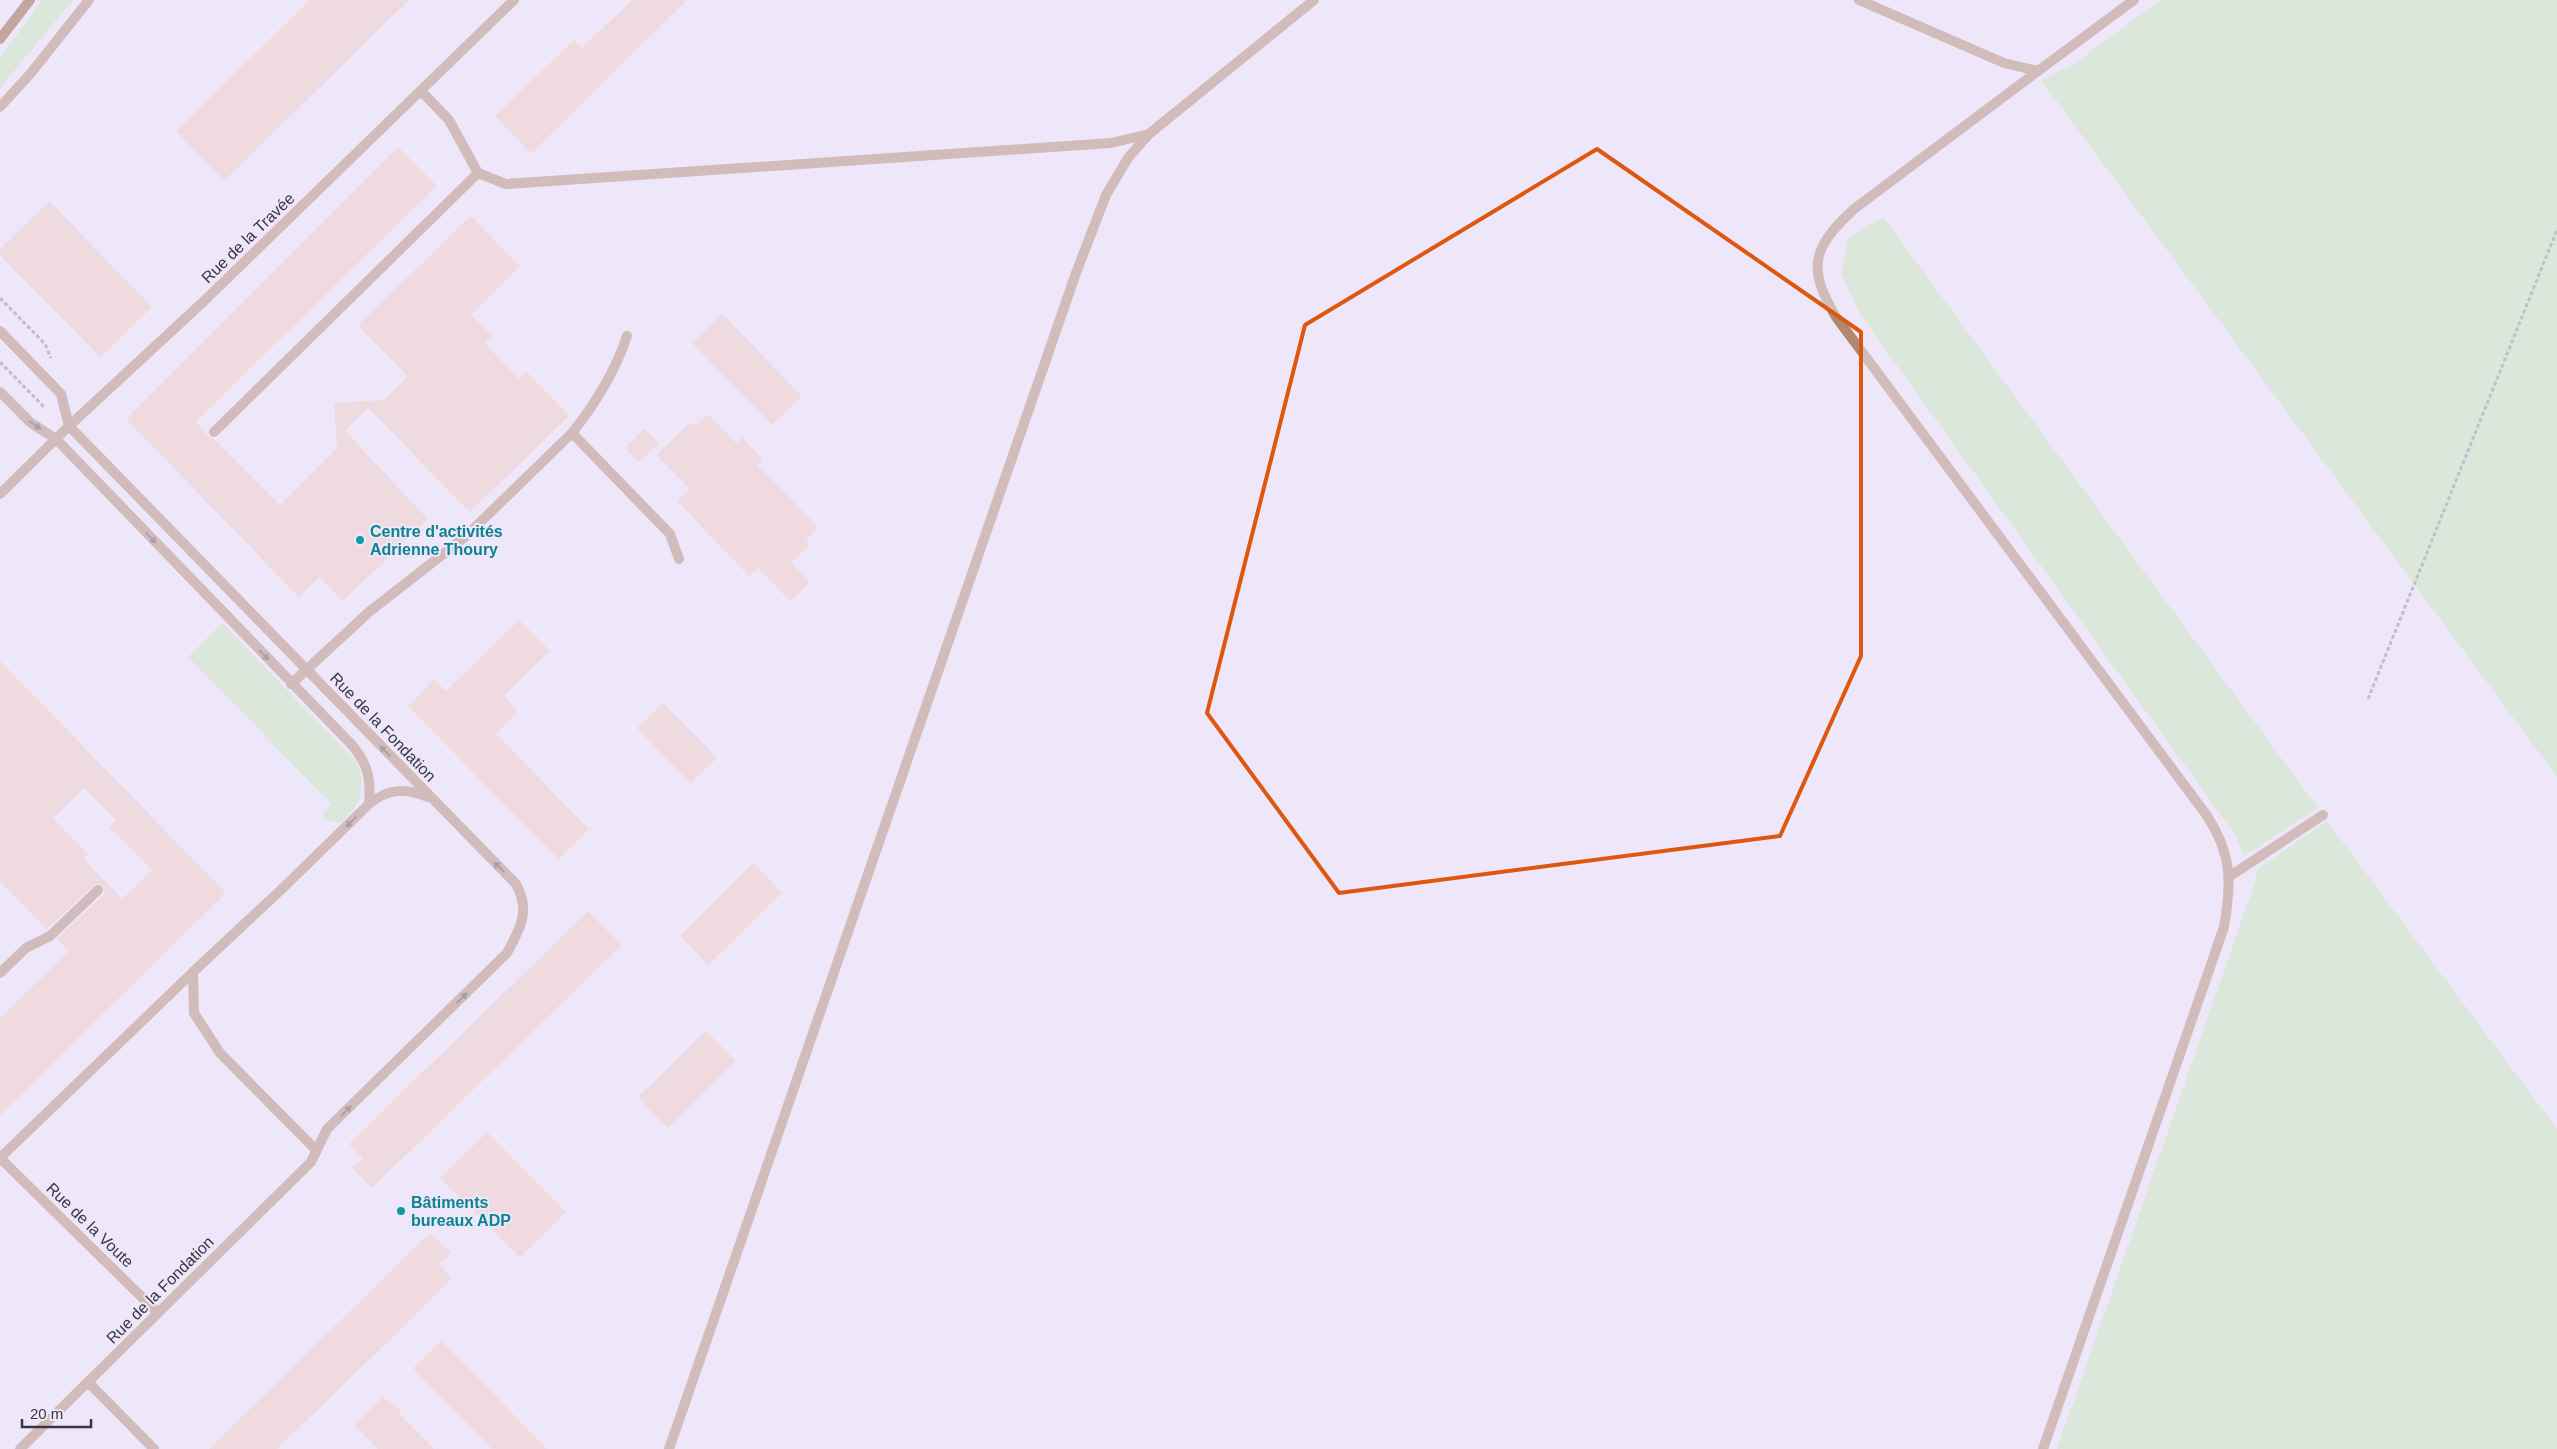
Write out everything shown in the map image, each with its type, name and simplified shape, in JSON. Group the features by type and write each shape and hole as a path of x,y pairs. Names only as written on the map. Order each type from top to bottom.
{"main road":[{"path":"0,39 30,0"}],"lane":[{"path":"0,107 89,0"},
{"name":"Rue de la Travée","path":"0,494 69,426 204,302 514,0"},
{"path":"669,1449 1076,273 1106,195 1128,158 1149,134 1314,0"},
{"path":"1860,0 2004,63 2038,71"},
{"path":"2043,1449 2224,927 2230,892 2230,876 2223,845 2206,813 1836,317 1824,294 1817,273 1817,259 1822,245 1838,224 1854,209 2134,0"},
{"path":"421,92 449,120 478,173 506,184 1111,143 1149,134"},
{"path":"214,432 478,173"},
{"path":"0,331 61,394 69,426"},
{"path":"291,684 369,612 465,538 572,433 589,412 618,364 627,336"},
{"path":"0,392 31,423 56,439 362,757 371,785 368,804"},
{"name":"Rue de la Fondation","path":"20,1449 311,1162 328,1129 507,953 523,923 523,896 516,884 69,426"},
{"path":"572,433 670,534 679,559"},
{"path":"0,1158 285,886 368,804 388,791 400,790 416,792 431,799"},
{"path":"2230,876 2323,815"},
{"path":"0,973 26,948 50,936 98,890"},
{"path":"193,972 194,1013 220,1053 316,1150"},
{"name":"Rue de la Voute","path":"0,1158 158,1313"},
{"path":"88,1382 154,1449"}],"path":[{"path":"2368,699 2557,230"},
{"path":"0,362 45,408"}],"highlighted area":[{"path":"1597,149 1861,332 1861,656 1780,836 1339,893 1207,713 1305,325"}],"green space":[{"path":"42,0 73,0 0,88 0,58"},
{"path":"2160,0 2557,0 2557,777 2041,80 2074,64"},
{"path":"1883,217 2318,808 2244,856 2235,835 1859,313 1841,273 1848,238"},
{"path":"222,623 356,761 361,779 360,795 353,810 340,823 324,819 323,813 332,805 188,657"},
{"path":"2327,821 2557,1129 2557,1449 2057,1449 2256,879 2256,870"}],"building":[{"path":"310,0 409,0 224,181 176,131"},
{"path":"632,0 687,0 531,154 495,116 574,40 582,48"},
{"path":"398,147 437,186 196,421 209,437 214,439 280,505 337,448 334,403 384,400 408,377 358,325 471,216 520,266 471,315 492,336 485,343 518,379 526,371 569,416 470,512 368,408 345,431 428,519 343,601 320,577 299,597 126,419"},
{"path":"49,201 152,307 100,357 0,255 0,249"},
{"path":"722,314 802,396 772,425 692,343"},
{"path":"708,414 736,443 742,437 763,459 757,465 818,527 806,540 810,544 791,562 810,582 790,601 758,568 749,576 677,501 690,489 656,455 691,422 695,426"},
{"path":"644,429 659,443 639,462 625,448"},
{"path":"519,620 550,651 504,696 518,712 496,734 589,829 558,859 408,706 434,679 446,691"},
{"path":"0,661 226,893 0,1115 0,1018 69,951 57,939 103,895 105,889 100,884 94,885 47,929 0,881","holes":["84,788 116,820 109,827 152,870 122,899 84,859 88,854 53,818"]},
{"path":"663,703 717,758 691,783 637,728"},
{"path":"753,863 782,893 708,965 680,936"},
{"path":"588,911 622,945 372,1188 352,1167 363,1159 349,1144"},
{"path":"706,1031 736,1061 668,1128 638,1097"},
{"path":"487,1132 566,1212 520,1257 440,1178"},
{"path":"430,1233 451,1253 439,1264 452,1278 406,1324 277,1449 209,1449"},
{"path":"442,1341 547,1449 492,1449 425,1381 413,1368"},
{"path":"383,1397 402,1411 399,1414 434,1449 378,1449 354,1425"}],"place":[{"name":"Centre d'activités Adrienne Thoury","path":"360,540"},
{"name":"Bâtiments bureaux ADP","path":"401,1211"}]}
